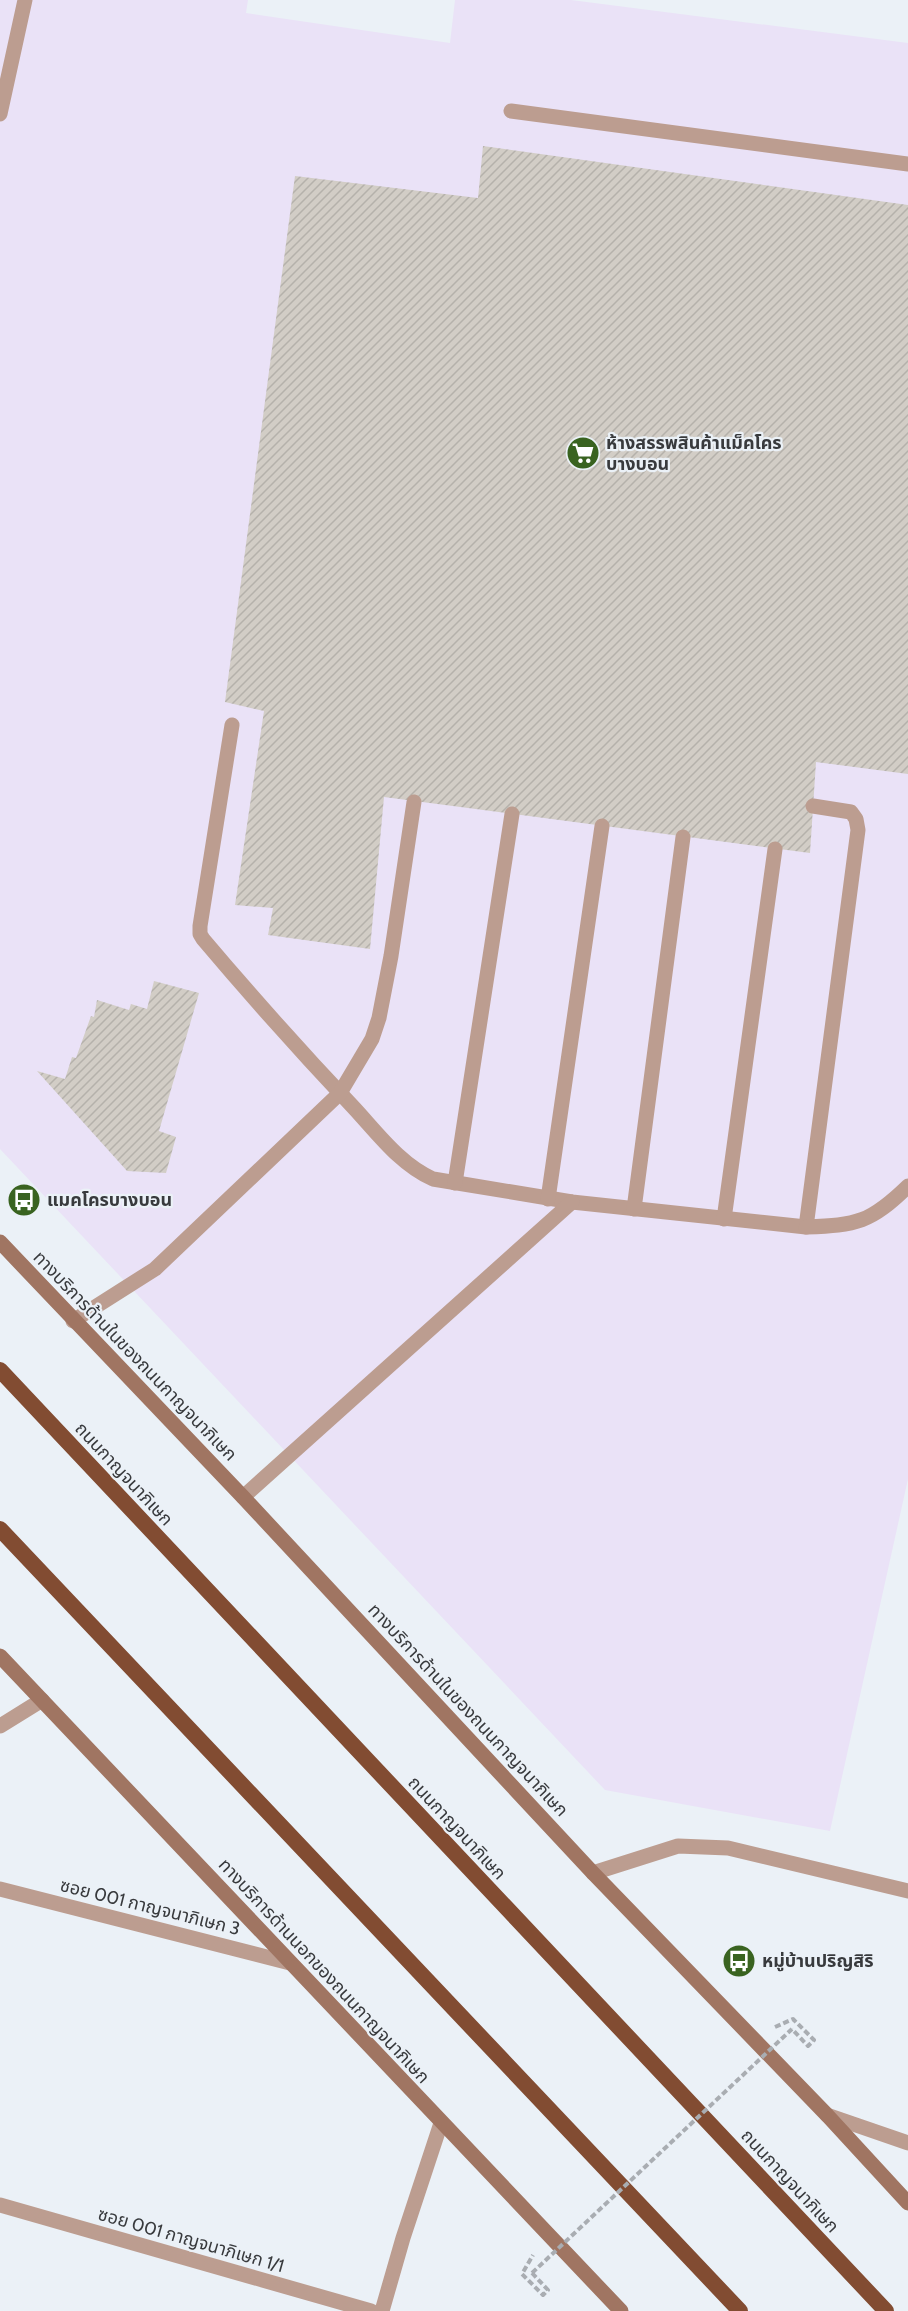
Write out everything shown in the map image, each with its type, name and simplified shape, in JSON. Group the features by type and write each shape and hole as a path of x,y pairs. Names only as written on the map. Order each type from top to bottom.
{"highway":[{"name":"ถนนกาญจนาภิเษก","path":"0,1370 886,2311"},
{"path":"0,1528 740,2311"}],"main road":[{"name":"ทางบริการด้านในของถนนกาญจนาภิเษก","path":"0,1242 243,1497 593,1873 827,2115 908,2203"},
{"name":"ทางบริการด้านนอกของถนนกาญจนาภิเษก","path":"0,1656 621,2311"}],"street":[{"path":"0,114 25,0"},
{"path":"511,111 908,164"},
{"path":"232,725 200,934 340,1093 415,1169 433,1179 548,1199 806,1227 843,1225 862,1221 881,1210 908,1186"},
{"path":"73,1321 155,1269 340,1093 372,1039 379,1018 391,956 414,802"},
{"path":"806,1227 858,830 856,819 851,812 813,806"},
{"path":"455,1183 512,814"},
{"path":"548,1199 602,826"},
{"path":"634,1209 682,837"},
{"path":"724,1219 774,849"},
{"path":"243,1497 572,1202"},
{"path":"0,1726 42,1700"},
{"path":"593,1873 678,1846 728,1848 908,1890"},
{"name":"ซอย 001 กาญจนาภิเษก 3","path":"0,1889 290,1964"},
{"path":"827,2115 908,2143"},
{"path":"382,2311 441,2122"},
{"name":"ซอย 001 กาญจนาภิเษก 1/1","path":"0,2205 371,2311"}],"path":[{"path":"522,2274 543,2295 548,2290 532,2273 792,2029 808,2046 814,2040 793,2019"}],"shaded area":[{"path":"0,0 248,0 246,13 450,43 455,0 571,0 908,43 908,1479 830,1831 605,1790 0,1149"}],"building":[{"name":"ห้างสรรพสินค้าแม็คโคร บางบอน","path":"483,146 908,205 908,774 816,762 810,853 384,797 370,949 268,935 273,908 235,905 264,711 225,702 295,176 478,198"},
{"path":"154,981 199,993 159,1131 176,1137 166,1173 127,1171 37,1071 65,1079 72,1057 76,1058 91,1016 94,1017 97,1000 129,1010 131,1004 147,1009"}],"place":[{"name":"ห้างสรรพสินค้าแม็คโคร บางบอน","path":"583,453"},
{"name":"แมคโครบางบอน","path":"24,1200"},
{"name":"หมู่บ้านปริญสิริ","path":"739,1961"}]}
